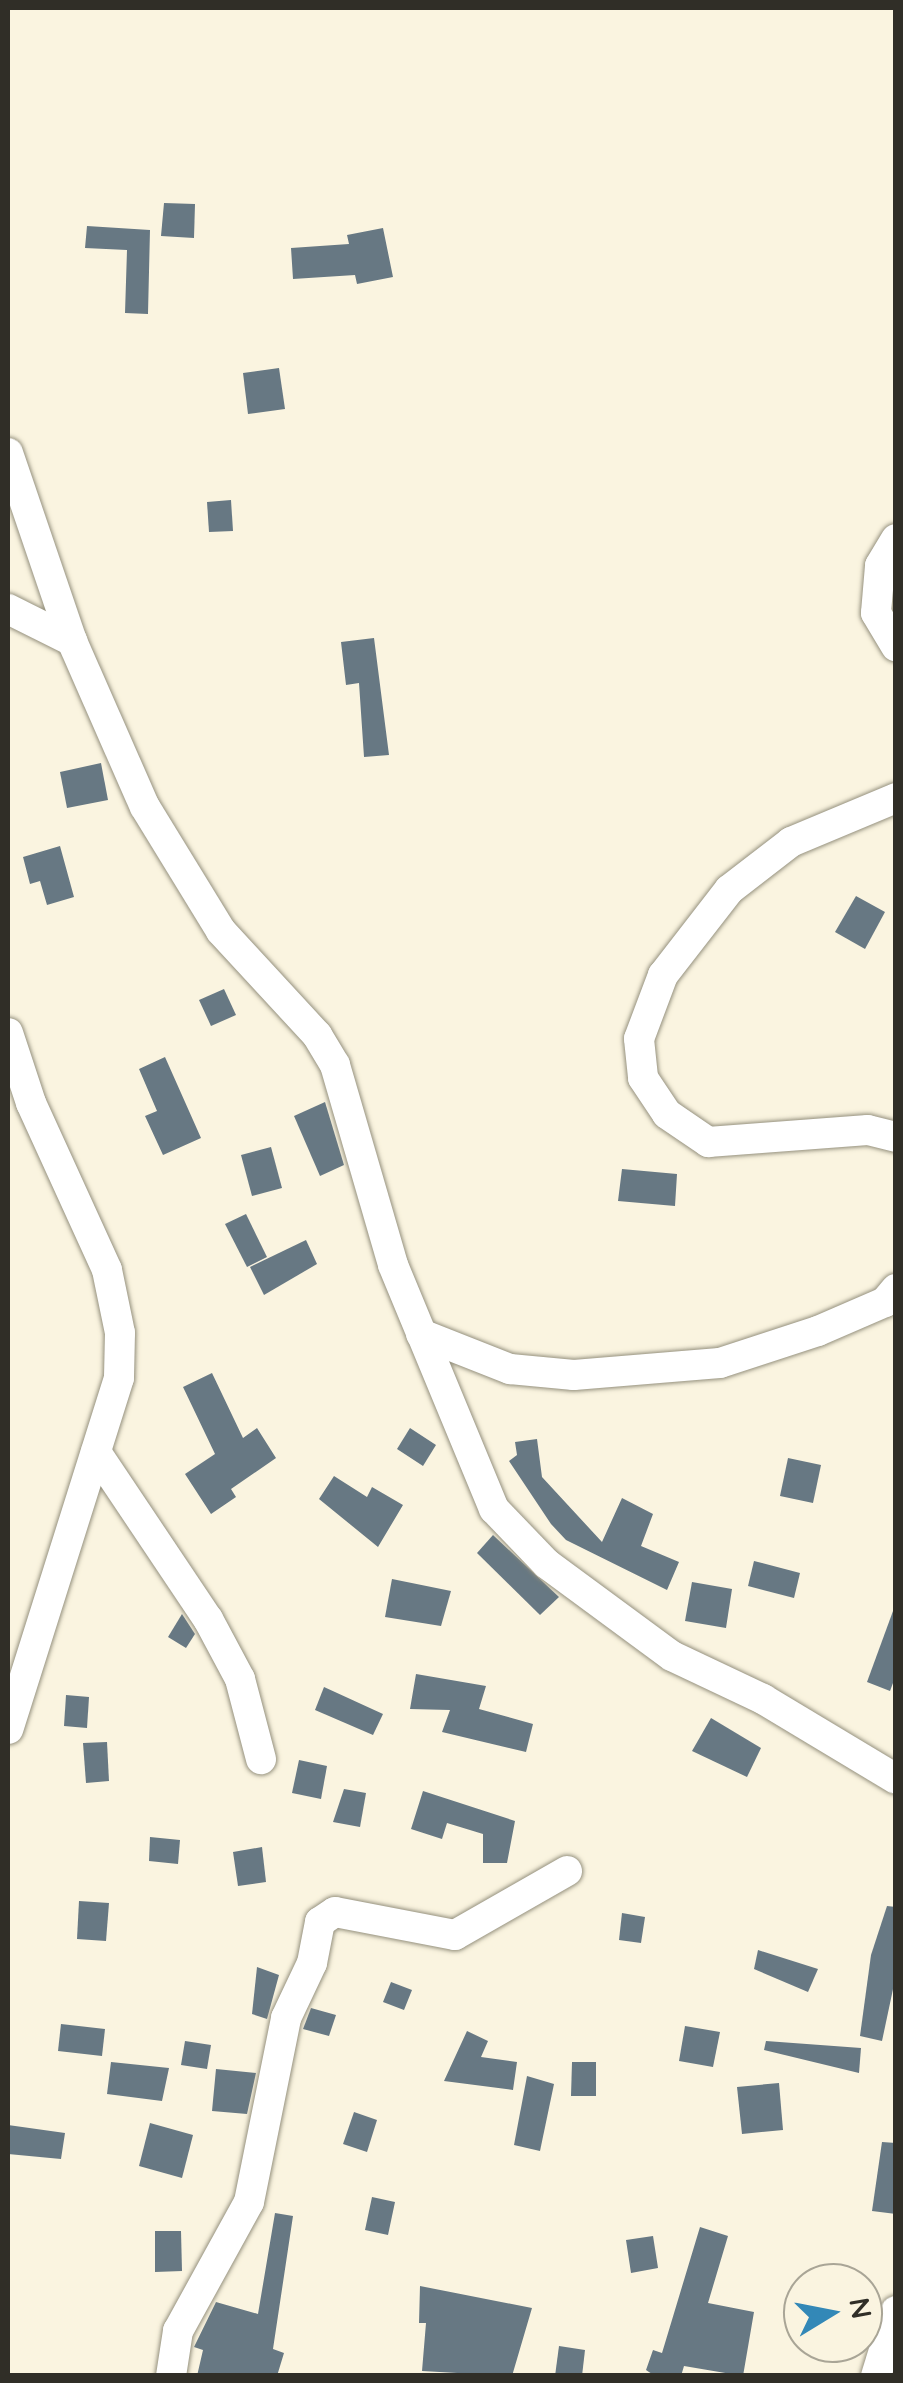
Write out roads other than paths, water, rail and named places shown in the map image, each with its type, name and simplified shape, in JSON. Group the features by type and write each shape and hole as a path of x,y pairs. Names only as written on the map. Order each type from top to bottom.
{"street":[{"path":"8,452 72,641 145,808 222,931 317,1035 335,1065 393,1265 494,1509 547,1564 672,1656 763,1699 896,1779"},
{"path":"896,539 880,566 876,613 896,646"},
{"path":"8,609 72,641"},
{"path":"896,798 792,842 730,890 664,975 639,1039 642,1078 667,1114 708,1142 868,1130 896,1137"},
{"path":"8,1033 31,1103 107,1270 120,1333 119,1378 8,1729"},
{"path":"420,1334 510,1369 574,1375 720,1363 818,1332 885,1302 896,1289"},
{"path":"96,1452 208,1619 240,1679 260,1759"},
{"path":"172,2376 178,2330 249,2202 286,2018 312,1963 320,1922 335,1912 455,1935 567,1872"},
{"path":"876,2376 896,2310"}]}
